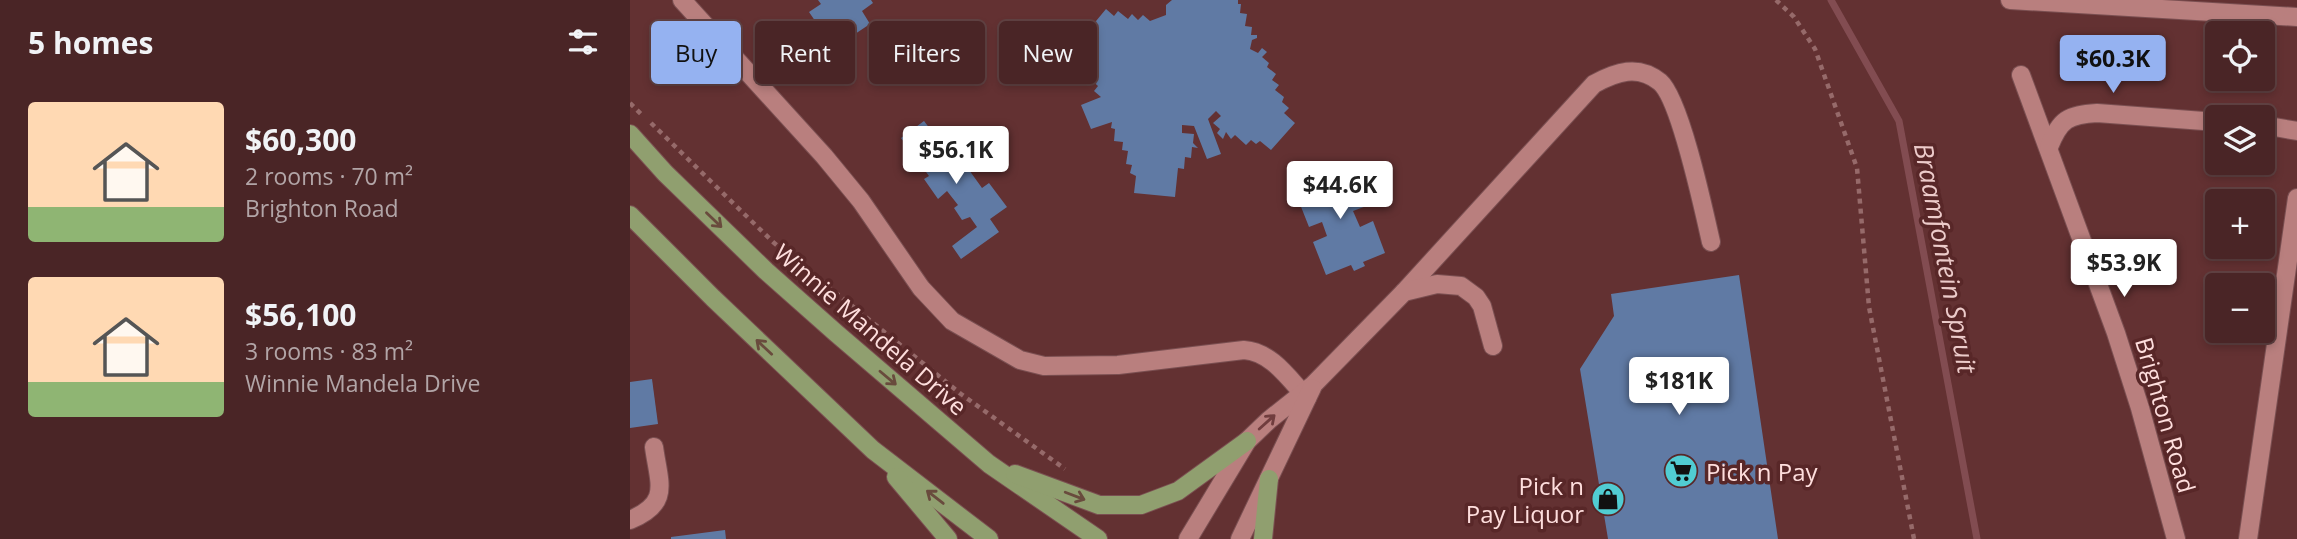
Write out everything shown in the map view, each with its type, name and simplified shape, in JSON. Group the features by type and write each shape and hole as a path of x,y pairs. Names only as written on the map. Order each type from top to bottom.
{"main road":[{"name":"Winnie Mandela Drive","path":"630,134 665,173 765,271 989,464 1098,539"},
{"path":"630,215 723,308 873,450 989,539"},
{"path":"989,464 1099,505 1141,505 1178,491 1247,441"},
{"path":"873,450 948,539"},
{"path":"1264,539 1269,479"}],"street":[{"path":"682,0 824,156 860,201 920,288 952,321 1020,360 1044,366 1118,365 1244,350 1256,351 1271,360 1308,392"},
{"path":"2010,0 2297,17"},
{"path":"1188,539 1247,441 1269,420 1308,392 1404,292 1594,84 1613,74 1643,72 1660,82 1667,91 1681,127 1711,242"},
{"name":"Brighton Road","path":"2021,75 2127,367 2176,539"},
{"path":"2049,147 2056,128 2066,119 2078,114 2205,121"},
{"path":"2275,127 2297,131"},
{"path":"2248,539 2297,198"},
{"path":"1404,292 1437,284 1461,286 1476,297 1482,306 1493,346"},
{"path":"1240,539 1308,392"},
{"path":"630,520 643,515 656,504 660,490 654,447"}],"path":[{"path":"1776,0 1794,17 1815,49 1857,168 1869,307 1914,539"},
{"path":"630,103 773,242 961,394 1068,471"}],"building":[{"path":"818,0 871,0 873,3 862,11 869,25 855,34 855,21 815,21 809,12 821,4"},
{"path":"1172,0 1238,0 1238,4 1241,4 1240,13 1247,14 1245,26 1252,27 1251,35 1257,35 1257,38 1252,40 1250,49 1258,53 1262,48 1267,52 1262,57 1269,63 1267,67 1276,74 1272,80 1279,85 1275,90 1284,97 1282,102 1289,108 1284,113 1295,123 1271,150 1260,141 1256,144 1251,140 1246,145 1235,135 1231,139 1226,132 1223,139 1217,133 1220,129 1213,123 1221,116 1216,111 1208,119 1221,154 1207,159 1194,126 1182,125 1182,133 1194,134 1193,143 1198,148 1192,147 1191,158 1185,157 1184,169 1178,168 1175,197 1134,193 1136,176 1130,173 1132,165 1126,164 1128,151 1122,150 1123,142 1114,141 1115,129 1111,128 1112,122 1091,129 1081,105 1101,97 1094,91 1098,86 1096,84 1096,21 1106,9 1114,16 1118,11 1128,19 1132,14 1138,20 1143,15 1150,21 1166,15 1166,5"},
{"path":"924,121 943,146 949,142 982,188 989,183 1007,207 990,219 999,232 961,259 952,246 977,227 970,217 962,220 954,208 958,205 947,191 938,199 924,179 929,176 901,138"},
{"path":"1331,168 1335,178 1355,170 1369,205 1353,211 1360,227 1373,221 1385,253 1363,262 1365,266 1354,271 1351,265 1326,275 1313,242 1327,236 1322,222 1309,227 1296,194 1316,186 1311,176"},
{"path":"1739,275 1778,539 1608,539 1580,369 1614,316 1611,294"},
{"path":"652,379 658,424 630,428 630,382"},
{"path":"725,530 726,539 671,539 671,537"}],"waterway":[{"name":"Braamfontein Spruit","path":"1831,0 1899,121 1977,539"}],"place":[{"name":"Pick n Pay","path":"1681,471"},
{"name":"Pick n Pay Liquor","path":"1608,499"}]}
